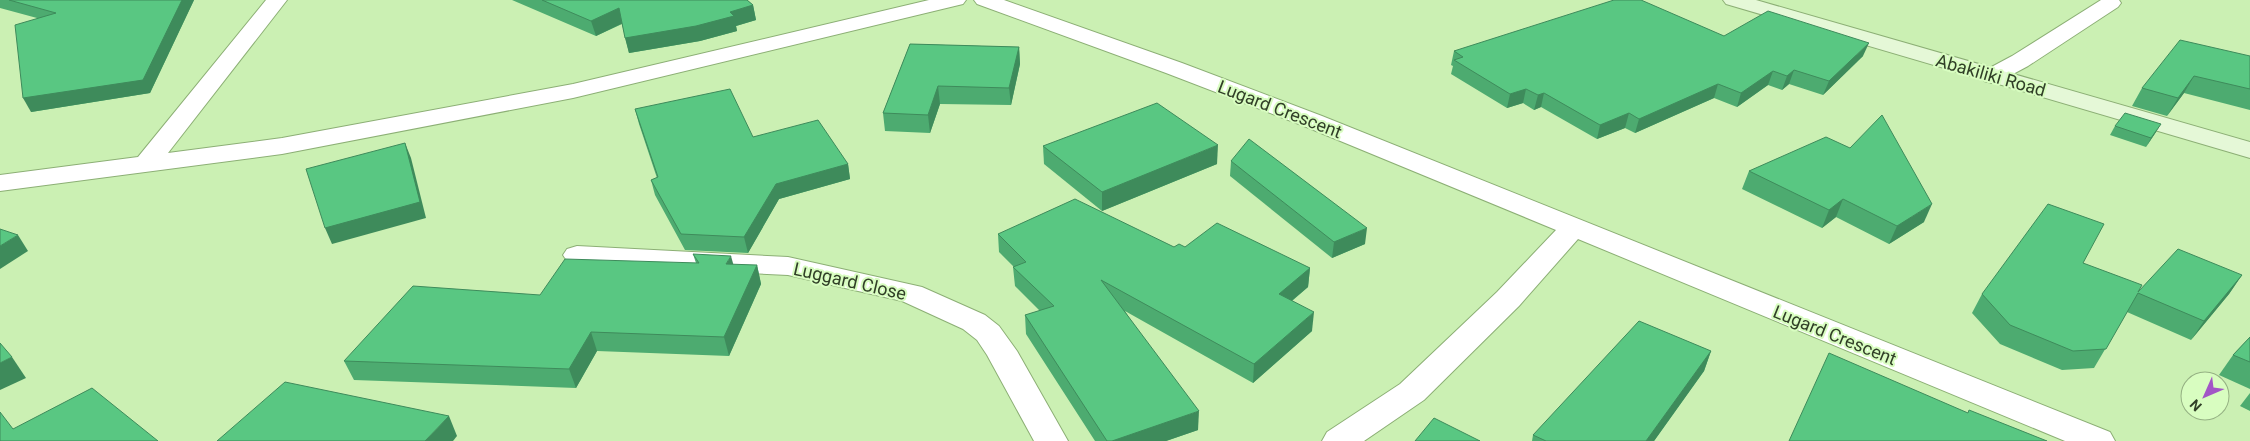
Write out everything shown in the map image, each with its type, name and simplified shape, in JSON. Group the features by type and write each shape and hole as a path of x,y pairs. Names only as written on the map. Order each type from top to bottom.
{"main road":[{"name":"Abakiliki Road","path":"1733,0 2250,150"}],"street":[{"path":"147,163 277,0"},
{"path":"0,182 282,146 573,91 956,0"},
{"name":"Lugard Crescent","path":"984,0 1174,68 1313,122 2098,441"},
{"path":"1992,76 2020,61 2111,3"},
{"path":"0,201 38,177"},
{"path":"1339,441 1412,392 1508,298 1572,228"},
{"name":"Luggard Close","path":"577,255 788,266 911,294 974,322 988,333 1001,351 1051,441"}],"building":[{"path":"9,0 182,0 143,80 23,98 15,25 56,13"},
{"path":"542,0 747,0 753,5 730,12 734,16 696,26 625,38 619,8 591,21"},
{"path":"1614,0 1641,0 1724,36 1768,11 1869,43 1829,81 1794,70 1787,76 1773,71 1741,93 1718,84 1639,119 1629,113 1600,125 1544,93 1538,95 1526,89 1510,94 1454,60 1463,57 1454,51"},
{"path":"2180,40 2250,56 2250,89 2194,76 2178,98 2142,88"},
{"path":"910,44 1019,47 1009,88 938,86 928,115 883,113"},
{"path":"730,89 753,137 818,120 848,164 776,184 744,237 681,234 651,180 658,177 635,109"},
{"path":"1157,103 1218,145 1102,192 1043,146"},
{"path":"2125,113 2161,124 2151,138 2115,126"},
{"path":"1882,115 1932,204 1897,226 1843,199 1829,210 1749,171 1826,137 1850,148"},
{"path":"1249,139 1367,228 1334,242 1231,161"},
{"path":"405,143 420,202 325,228 306,169"},
{"path":"1075,199 1174,247 1179,244 1185,247 1217,223 1310,268 1279,294 1314,312 1254,364 1101,280 1199,411 1112,441 1107,441 1025,315 1054,306 1013,267 1026,262 998,234"},
{"path":"2048,204 2104,224 2083,263 2142,285 2138,292 2178,249 2242,275 2204,321 2138,293 2106,349 2073,351 2010,325 1982,294"},
{"path":"0,229 18,235 0,246"},
{"path":"693,254 731,256 726,264 757,265 724,337 591,332 569,369 344,361 413,286 540,295 565,259 699,263"},
{"path":"1639,321 1711,351 1646,441 1546,441 1533,435"},
{"path":"2250,337 2250,362 2233,355"},
{"path":"0,343 12,357 0,363"},
{"path":"1829,353 1968,413 1969,410 2047,441 1789,441"},
{"path":"285,382 449,416 425,441 217,441"},
{"path":"92,388 158,441 0,441 0,412 13,429"},
{"path":"1434,418 1480,441 1415,441"}]}
